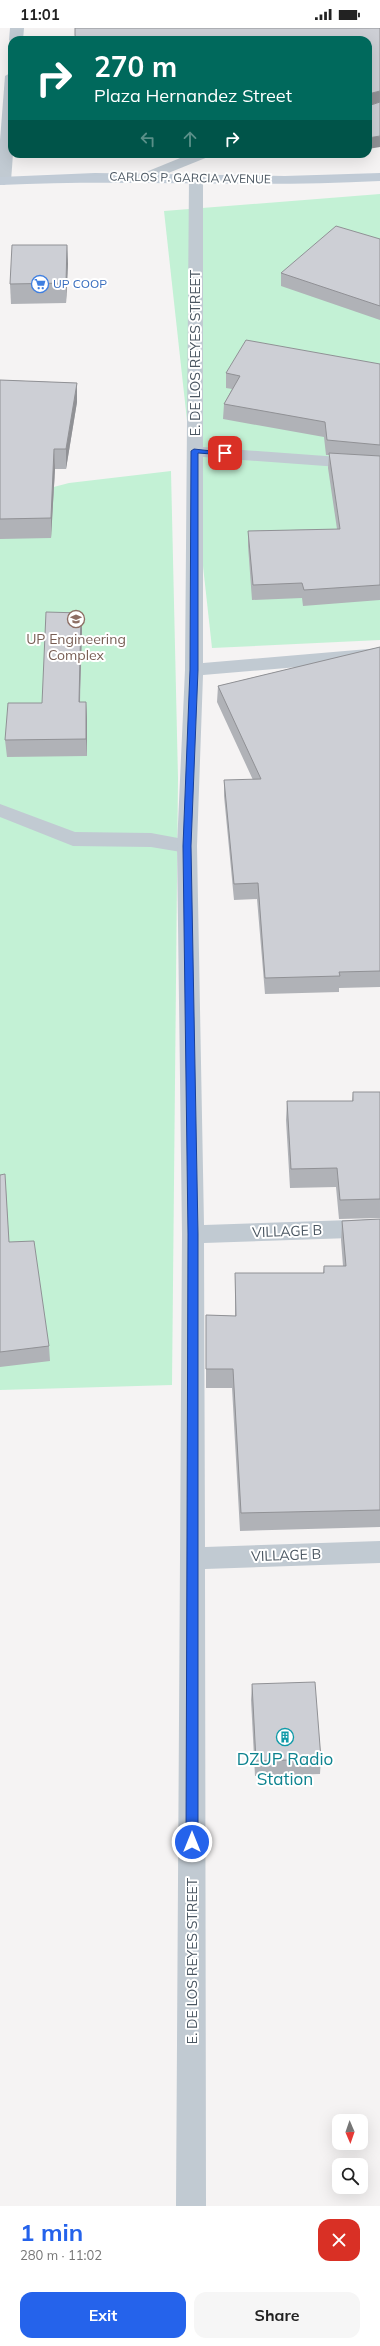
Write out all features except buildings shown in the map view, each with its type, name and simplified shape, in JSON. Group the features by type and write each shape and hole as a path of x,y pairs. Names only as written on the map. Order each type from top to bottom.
{"main road":[{"name":"CARLOS P. GARCIA AVENUE","path":"2,181 107,176 303,180 380,177"}],"street":[{"path":"2,181 8,118"},
{"path":"146,177 193,158"},
{"name":"E. DE LOS REYES STREET","path":"192,2206 193,1234 187,846 194,670 196,179"},
{"path":"194,451 380,465"},
{"path":"194,670 380,654"},
{"path":"0,810 73,839 151,840 187,846"},
{"name":"VILLAGE B","path":"193,1234 380,1228"},
{"name":"VILLAGE B","path":"192,1558 380,1552"}],"green space":[{"path":"380,194 380,640 212,648 164,211"},
{"path":"171,471 178,778 172,1385 0,1390 0,501 69,483"}],"place":[{"name":"UP COOP","path":"40,284"},
{"name":"UP Engineering Complex","path":"76,619"},
{"name":"DZUP Radio Station","path":"285,1737"}],"route":[{"path":"192,1842 193,1234 187,846 194,670 194,451 225,453"}]}
